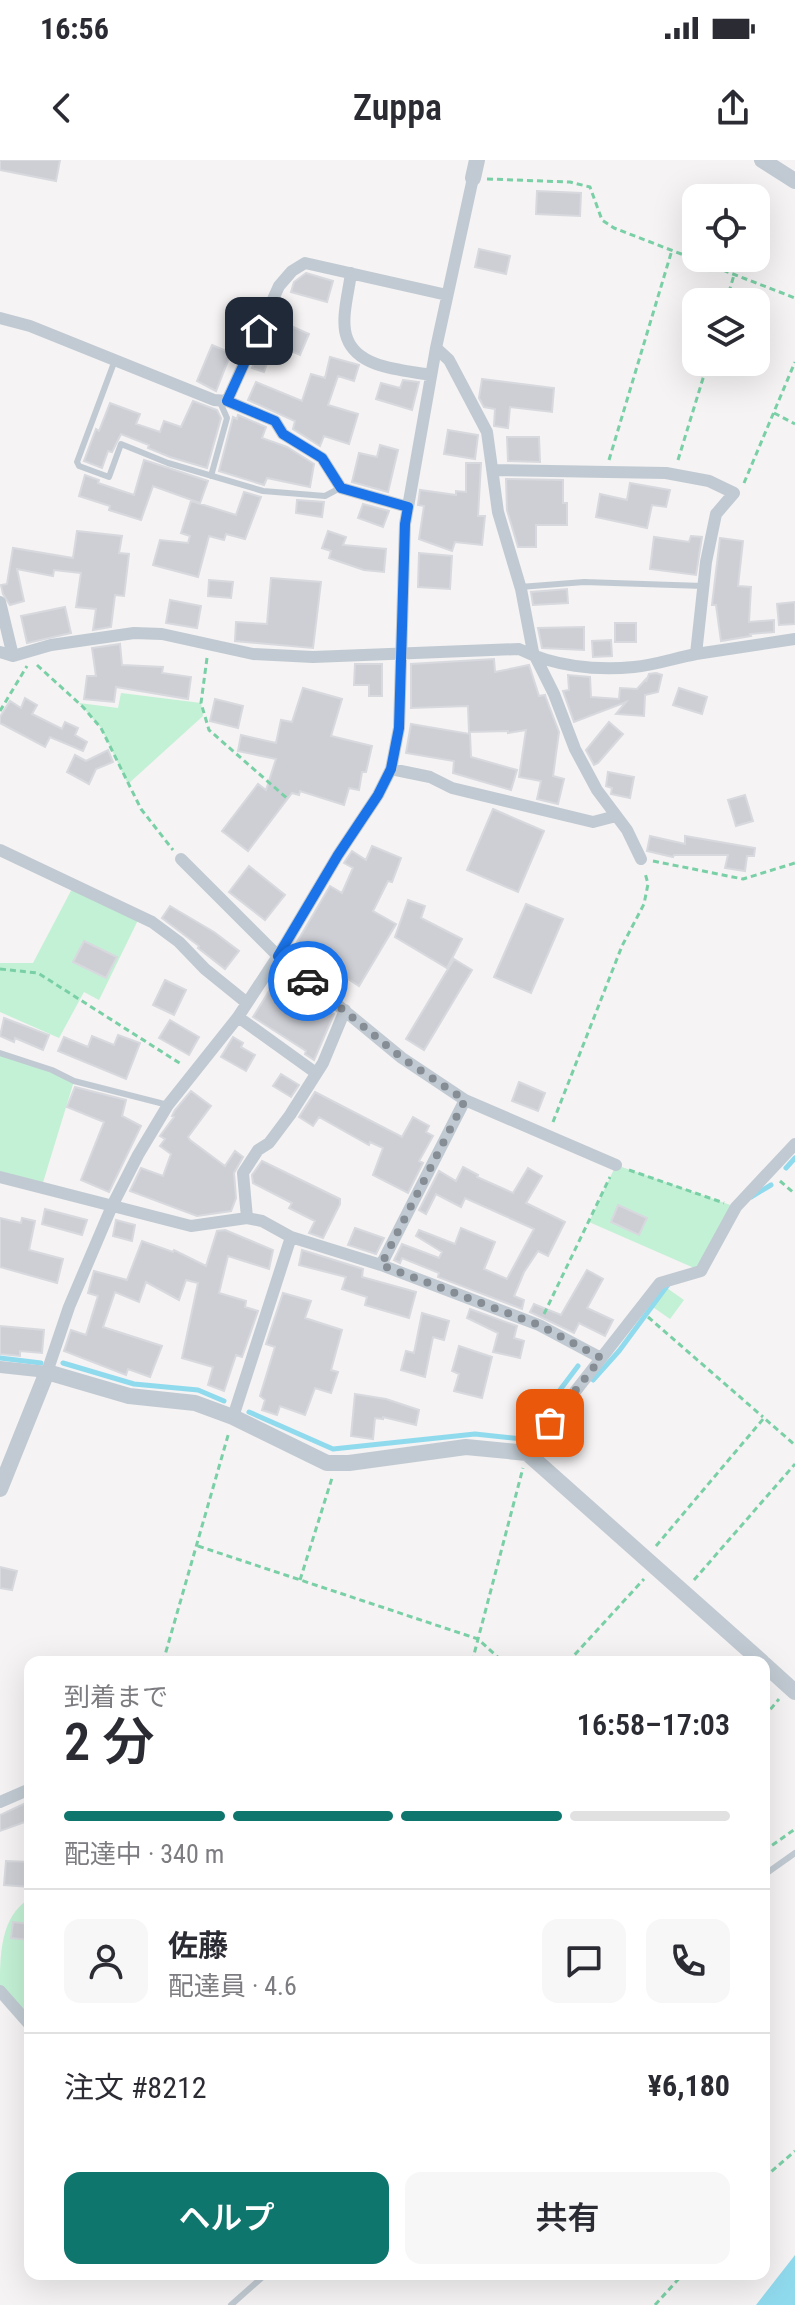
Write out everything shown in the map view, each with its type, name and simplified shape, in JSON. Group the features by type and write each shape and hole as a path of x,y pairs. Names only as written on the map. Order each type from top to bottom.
{"street":[{"path":"0,1489 47,1372 69,1307 112,1206 138,1155 168,1105 238,1017 278,956 391,769 399,728 405,524 436,348 477,160"},
{"path":"762,160 795,181"},
{"path":"223,400 279,286 292,271 305,263 447,295"},
{"path":"351,273 346,337 360,357 388,367 431,375"},
{"path":"0,318 30,326 275,421 283,434 322,458 341,488 408,507"},
{"path":"436,348 449,360 487,432 498,512 536,658 575,749 597,790 627,830 641,859"},
{"path":"493,470 674,475 709,481 734,493 716,514 703,586 696,654"},
{"path":"0,602 13,656"},
{"path":"0,652 13,656 51,645 134,633 162,634 253,654 400,655 519,649 536,658 574,666 634,667 795,639"},
{"path":"391,769 430,777 452,788 593,822 616,816"},
{"path":"0,850 152,922 247,1003"},
{"path":"181,859 278,956 402,1058 465,1100 616,1165"},
{"path":"247,1218 243,1173 258,1150 269,1143 290,1115 316,1073 345,1010"},
{"path":"238,1017 316,1073"},
{"path":"381,1265 465,1100"},
{"path":"527,1453 660,1283 701,1271 736,1207 795,1144"},
{"path":"0,1177 191,1226 247,1218 262,1221 291,1237 381,1265 539,1325 601,1358"},
{"path":"233,1417 291,1237"},
{"path":"0,1367 47,1372 129,1396 195,1403 233,1417 327,1463 466,1447 527,1453 755,1656"},
{"path":"770,1669 792,1689"},
{"path":"0,1802 24,1792"},
{"path":"0,1991 24,2018"}],"lane":[{"path":"115,360 77,462 79,466 109,477 121,444 168,463 263,491 325,496 341,488"},
{"path":"211,476 227,418 223,400"},
{"path":"520,587 584,582 703,586"},
{"path":"0,1053 52,1070 74,1081 168,1105"},
{"path":"770,1871 795,1853"},
{"path":"231,2305 259,2280"}],"path":[{"path":"473,178 570,182 590,187 602,220 614,228 795,298"},
{"path":"605,472 671,250"},
{"path":"730,288 735,274"},
{"path":"734,493 741,491 795,362"},
{"path":"674,475 704,376"},
{"path":"774,413 795,424"},
{"path":"209,644 201,703 209,730 289,800"},
{"path":"0,711 31,659 101,728 141,809 181,859"},
{"path":"548,1137 622,946 644,904 648,884 641,859 743,879 795,863"},
{"path":"0,969 38,973 194,1073"},
{"path":"539,1325 616,1165 736,1207"},
{"path":"769,1172 795,1194"},
{"path":"640,1309 795,1445"},
{"path":"165,1656 233,1417"},
{"path":"573,1656 764,1418"},
{"path":"474,1656 527,1453"},
{"path":"300,1580 337,1463"},
{"path":"684,1592 795,1464"},
{"path":"198,1546 478,1639 496,1656"},
{"path":"770,1711 792,1689"},
{"path":"770,1847 795,1829"},
{"path":"770,2173 795,2151"},
{"path":"655,2305 678,2280"}],"green space":[{"path":"121,693 201,703 203,716 128,784 101,728 79,703 118,708"},
{"path":"74,885 140,916 99,1000 84,992 59,1038 0,1012 0,963 33,963"},
{"path":"0,1053 74,1081 41,1189 0,1177"},
{"path":"616,1165 736,1207 701,1271 589,1222"},
{"path":"664,1286 684,1300 670,1319 650,1305"},
{"path":"24,1903 24,2018 0,1991 4,1938 7,1926"}],"water":[{"path":"795,2255 795,2305 756,2305"}],"building":[{"path":"0,160 60,160 56,181 0,170"},
{"path":"537,191 581,193 580,216 536,214"},
{"path":"479,249 510,256 506,274 475,267"},
{"path":"306,273 333,281 327,302 291,292 294,282"},
{"path":"282,322 309,334 300,355 273,343"},
{"path":"212,345 231,353 216,391 197,381"},
{"path":"260,350 270,354 264,372 252,368"},
{"path":"330,357 359,365 354,381 338,376 328,405 358,414 349,444 324,436 320,446 293,429 295,421 248,400 256,382 302,401 311,374 325,378"},
{"path":"482,379 554,388 552,412 510,407 508,428 494,426 495,409 484,407 479,398"},
{"path":"403,380 419,382 412,410 376,399 381,383 400,388"},
{"path":"193,401 217,410 221,418 207,468 170,457 121,434 112,452 108,451 102,468 84,461 110,403 140,414 136,424 160,432 164,421 181,427"},
{"path":"238,415 266,427 262,438 287,447 314,464 310,487 267,478 264,485 219,471 233,417 237,419"},
{"path":"448,430 478,435 475,459 444,454"},
{"path":"507,437 539,437 540,462 508,461"},
{"path":"380,445 398,450 388,492 352,482 359,453 377,457"},
{"path":"144,460 208,481 200,503 153,486 141,520 79,496 85,475 99,480 98,483 134,495"},
{"path":"466,463 481,463 478,516 485,516 482,545 455,542 452,551 419,539 424,506 418,505 420,490 456,495 456,491 466,492"},
{"path":"506,479 563,480 567,525 536,525 536,547 518,547 507,510"},
{"path":"630,483 670,490 666,507 652,505 647,528 596,517 600,494 627,500"},
{"path":"244,492 261,497 245,539 226,534 224,540 209,536 198,577 153,565 160,540 188,543 190,536 181,533 191,501 236,515"},
{"path":"297,500 324,502 322,517 296,513"},
{"path":"363,504 389,511 383,527 358,518"},
{"path":"77,531 122,536 119,553 129,554 124,596 115,595 111,627 93,630 96,609 76,607 81,573 54,570 53,576 17,569 24,601 10,605 3,594 1,585 7,584 13,548 73,558"},
{"path":"328,531 346,537 343,545 386,549 384,572 364,570 329,558 331,551 322,548"},
{"path":"691,536 702,537 696,575 650,569 654,537 689,542"},
{"path":"720,538 743,541 738,586 751,587 749,622 774,620 774,632 721,641 716,605 712,605"},
{"path":"419,553 452,556 450,589 418,587"},
{"path":"271,578 321,582 313,648 235,641 236,622 267,624"},
{"path":"209,580 233,582 231,598 208,596"},
{"path":"567,589 568,603 533,605 531,592"},
{"path":"170,600 201,606 197,628 166,623"},
{"path":"795,602 795,624 779,625 777,604"},
{"path":"65,607 71,633 27,643 21,616"},
{"path":"615,623 636,623 636,642 615,642"},
{"path":"584,627 584,650 542,648 538,628"},
{"path":"611,640 612,656 593,657 592,641"},
{"path":"120,644 122,665 163,667 162,673 191,677 188,699 116,687 114,702 84,699 87,676 96,676 92,648"},
{"path":"494,659 495,672 529,665 539,696 545,695 559,732 553,776 564,779 558,804 537,799 541,781 519,777 526,730 469,732 468,706 411,708 411,664"},
{"path":"355,664 382,664 382,696 369,696 369,685 354,685"},
{"path":"649,674 662,675 658,692 645,695 644,716 616,714 626,702 574,722 563,691 569,690 568,675 590,677 591,697 619,699 620,688 637,689 647,678 646,682"},
{"path":"303,688 342,699 331,736 372,746 366,772 362,772 359,790 349,788 344,805 300,791 299,795 292,793 248,851 222,831 258,784 266,790 276,759 238,751 241,735 276,743 281,720 292,722"},
{"path":"679,688 707,697 702,714 673,705"},
{"path":"25,698 37,705 32,714 62,729 65,722 78,728 75,735 87,742 83,751 50,737 45,747 0,723 0,717 10,701 21,708"},
{"path":"215,699 243,706 238,728 210,721"},
{"path":"609,722 623,734 594,765 586,750"},
{"path":"411,724 470,734 471,757 517,770 511,790 453,773 454,761 406,753"},
{"path":"108,750 113,762 96,769 89,784 67,772 75,755 86,761"},
{"path":"608,772 634,777 630,798 611,794 612,788 606,786"},
{"path":"745,795 753,821 736,826 728,800"},
{"path":"493,809 544,831 518,892 467,870"},
{"path":"650,836 685,844 685,836 755,848 754,856 747,856 745,871 725,868 728,855 673,857 647,851"},
{"path":"372,846 401,858 392,882 388,881 373,911 396,924 359,986 328,966 322,975 290,954 330,886 342,893 353,868 344,863 352,851 366,860"},
{"path":"249,866 285,895 265,920 229,892"},
{"path":"408,900 425,906 421,918 462,939 447,968 395,937"},
{"path":"526,904 563,919 531,993 494,977"},
{"path":"170,906 239,951 225,969 162,918"},
{"path":"84,941 117,957 106,978 73,962"},
{"path":"454,959 472,970 424,1050 406,1039"},
{"path":"279,975 334,1014 314,1060 305,1054 306,1051 253,1017"},
{"path":"165,980 186,990 174,1015 153,1005"},
{"path":"4,1018 49,1035 43,1050 15,1038 14,1042 0,1036"},
{"path":"170,1020 199,1037 189,1055 159,1038"},
{"path":"118,1035 140,1043 126,1079 58,1051 64,1037 88,1047 92,1036 114,1045"},
{"path":"233,1037 243,1043 241,1047 255,1055 246,1071 221,1057"},
{"path":"281,1074 299,1085 291,1097 273,1086"},
{"path":"519,1082 545,1093 538,1111 512,1101"},
{"path":"75,1087 126,1100 122,1116 141,1126 109,1192 81,1180 104,1122 67,1107"},
{"path":"191,1091 211,1106 188,1137 190,1140 225,1166 235,1151 243,1157 234,1173 236,1198 231,1211 197,1216 130,1191 141,1168 163,1176 171,1154 160,1146 165,1139 160,1136"},
{"path":"315,1092 402,1137 413,1117 429,1126 426,1132 433,1136 419,1161 423,1163 408,1193 373,1175 383,1148 370,1142 369,1145 319,1117 313,1126 299,1117"},
{"path":"262,1161 340,1199 323,1238 309,1233 315,1221 289,1208 292,1203 253,1183 252,1175"},
{"path":"463,1167 477,1177 513,1193 528,1168 542,1176 526,1203 565,1222 548,1256 538,1251 524,1272 514,1296 524,1300 522,1309 438,1277 439,1273 402,1258 400,1263 394,1260 402,1244 439,1258 442,1252 416,1236 419,1230 455,1244 461,1228 495,1242 484,1269 507,1279 534,1229 465,1198 461,1207 436,1194 426,1214 419,1210 439,1171 456,1181"},
{"path":"618,1205 647,1218 639,1235 611,1222"},
{"path":"45,1209 87,1220 82,1235 42,1224"},
{"path":"0,1218 21,1223 22,1218 35,1221 29,1250 63,1259 57,1283 0,1267"},
{"path":"116,1220 135,1225 132,1241 113,1236"},
{"path":"355,1228 384,1238 376,1254 348,1245"},
{"path":"225,1230 273,1250 269,1269 228,1256 219,1293 246,1301 245,1307 258,1311 242,1357 236,1355 224,1391 208,1385 213,1367 182,1358 198,1283 186,1280 179,1300 146,1282 139,1302 115,1292 103,1327 162,1346 150,1377 128,1369 126,1375 64,1351 71,1330 86,1335 98,1296 88,1293 94,1271 127,1280 142,1241 174,1250 206,1266 217,1231"},
{"path":"302,1250 363,1269 362,1277 416,1292 409,1318 365,1305 367,1297 342,1289 346,1277 299,1265"},
{"path":"587,1270 603,1279 587,1308 613,1320 605,1336 579,1323 574,1333 530,1312 534,1304 561,1315"},
{"path":"283,1293 311,1301 305,1318 342,1330 331,1370 338,1372 331,1393 315,1388 305,1415 280,1406 277,1415 262,1410 265,1400 260,1396 275,1347 266,1344"},
{"path":"470,1309 517,1326 514,1338 524,1341 520,1358 493,1352 498,1333 467,1318"},
{"path":"422,1313 449,1321 444,1340 433,1337 425,1377 401,1370 406,1351 414,1353"},
{"path":"0,1326 44,1330 42,1353 20,1351 20,1356 0,1354"},
{"path":"459,1346 492,1357 482,1398 454,1391 459,1374 452,1371"},
{"path":"355,1394 386,1399 419,1410 416,1425 375,1418 373,1439 351,1436"},
{"path":"0,1567 17,1571 12,1590 0,1588"},
{"path":"24,1804 24,1822 0,1831 0,1815"},
{"path":"6,1861 24,1862 24,1887 4,1885"},
{"path":"13,1922 24,1923 24,1939 11,1938"}],"waterway":[{"path":"786,1168 795,1158"},
{"path":"751,1197 771,1185"},
{"path":"593,1380 619,1351 670,1282"},
{"path":"0,1358 41,1363"},
{"path":"63,1363 134,1384 198,1390 224,1401"},
{"path":"249,1412 333,1449 475,1434 523,1439 578,1366"}],"way so far":[{"path":"308,981 402,1058 465,1100 381,1265 539,1325 601,1358 550,1423"}],"route":[{"path":"259,331 227,401 275,421 283,434 322,458 341,488 408,507 399,728 391,769 278,956 308,981"}]}
